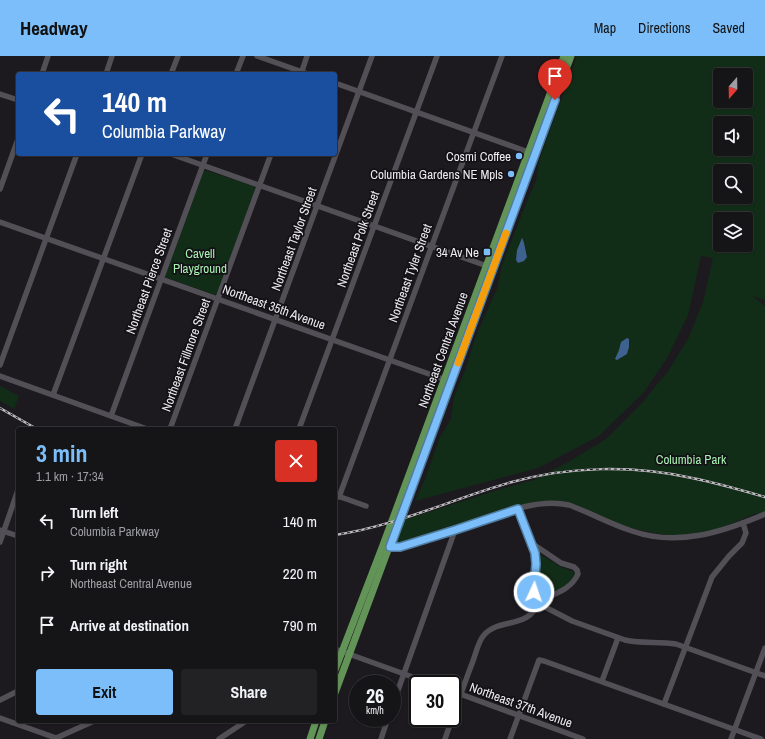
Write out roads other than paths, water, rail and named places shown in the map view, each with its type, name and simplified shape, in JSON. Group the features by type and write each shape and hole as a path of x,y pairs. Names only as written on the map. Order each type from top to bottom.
{"main road":[{"name":"Northeast Central Avenue","path":"337,687 386,546 532,154 564,56"},
{"name":"Northeast Central Avenue","path":"448,381 487,266 571,56"},
{"name":"Northeast Central Avenue","path":"338,650 386,546"},
{"path":"310,739 315,723"},
{"path":"318,739 323,723"}],"street":[{"path":"43,72 48,56"},
{"path":"107,72 112,56"},
{"path":"172,72 178,56"},
{"path":"237,72 243,56"},
{"path":"257,56 300,72"},
{"path":"303,72 307,56"},
{"name":"Northeast Taylor Street","path":"337,153 372,56"},
{"name":"Northeast Polk Street","path":"300,427 437,56"},
{"name":"Northeast Tyler Street","path":"337,496 390,360 502,56"},
{"path":"337,84 532,154"},
{"path":"0,94 16,99"},
{"path":"0,189 16,145"},
{"path":"0,365 76,156"},
{"path":"54,395 141,156"},
{"path":"176,156 487,266"},
{"name":"Northeast Pierce Street","path":"111,416 206,156"},
{"name":"Northeast Fillmore Street","path":"171,427 270,156"},
{"name":"Northeast Taylor Street","path":"236,427 336,156"},
{"name":"Northeast 35th Avenue","path":"0,222 448,381"},
{"path":"0,376 142,427"},
{"path":"0,542 1,530 16,495"},
{"path":"337,496 366,506"},
{"path":"386,546 400,547 531,505 560,503 581,509 633,532 664,537 696,537 713,534 764,515"},
{"path":"518,509 532,544 536,564 534,592 544,608 572,621 618,638 632,642 667,642 765,676"},
{"path":"664,704 712,577 745,538 746,533 743,523"},
{"path":"1,530 16,535"},
{"path":"401,680 455,530"},
{"path":"461,691 483,636 494,628 517,622 529,616 536,608 539,601 567,588 574,582 578,574 574,567 561,564 532,544"},
{"path":"602,682 618,638"},
{"path":"731,739 765,648"},
{"path":"338,650 409,676"},
{"path":"510,739 540,660 761,739"},
{"path":"0,700 16,692"},
{"name":"Northeast 37th Avenue","path":"461,694 583,739"},
{"path":"0,718 56,739 90,723"},
{"path":"219,739 243,723"},
{"path":"381,739 385,727"},
{"path":"445,739 449,727"}],"water":[{"path":"522,238 527,257 524,261 518,263 516,260 517,250"},
{"path":"627,338 629,339 629,347 627,354 617,360 615,359 621,342"}],"railway":[{"path":"0,408 33,427"},
{"path":"337,535 358,531 402,519 512,482 579,470 624,469 670,474 711,482 765,497"}],"place":[{"name":"Cosmi Coffee","path":"519,156"},
{"name":"Columbia Gardens NE Mpls","path":"511,174"},
{"name":"34 Av Ne","path":"487,252"}],"park label":[{"name":"Cavell Playground","path":"200,260"},
{"name":"Columbia Park","path":"691,459"}]}
